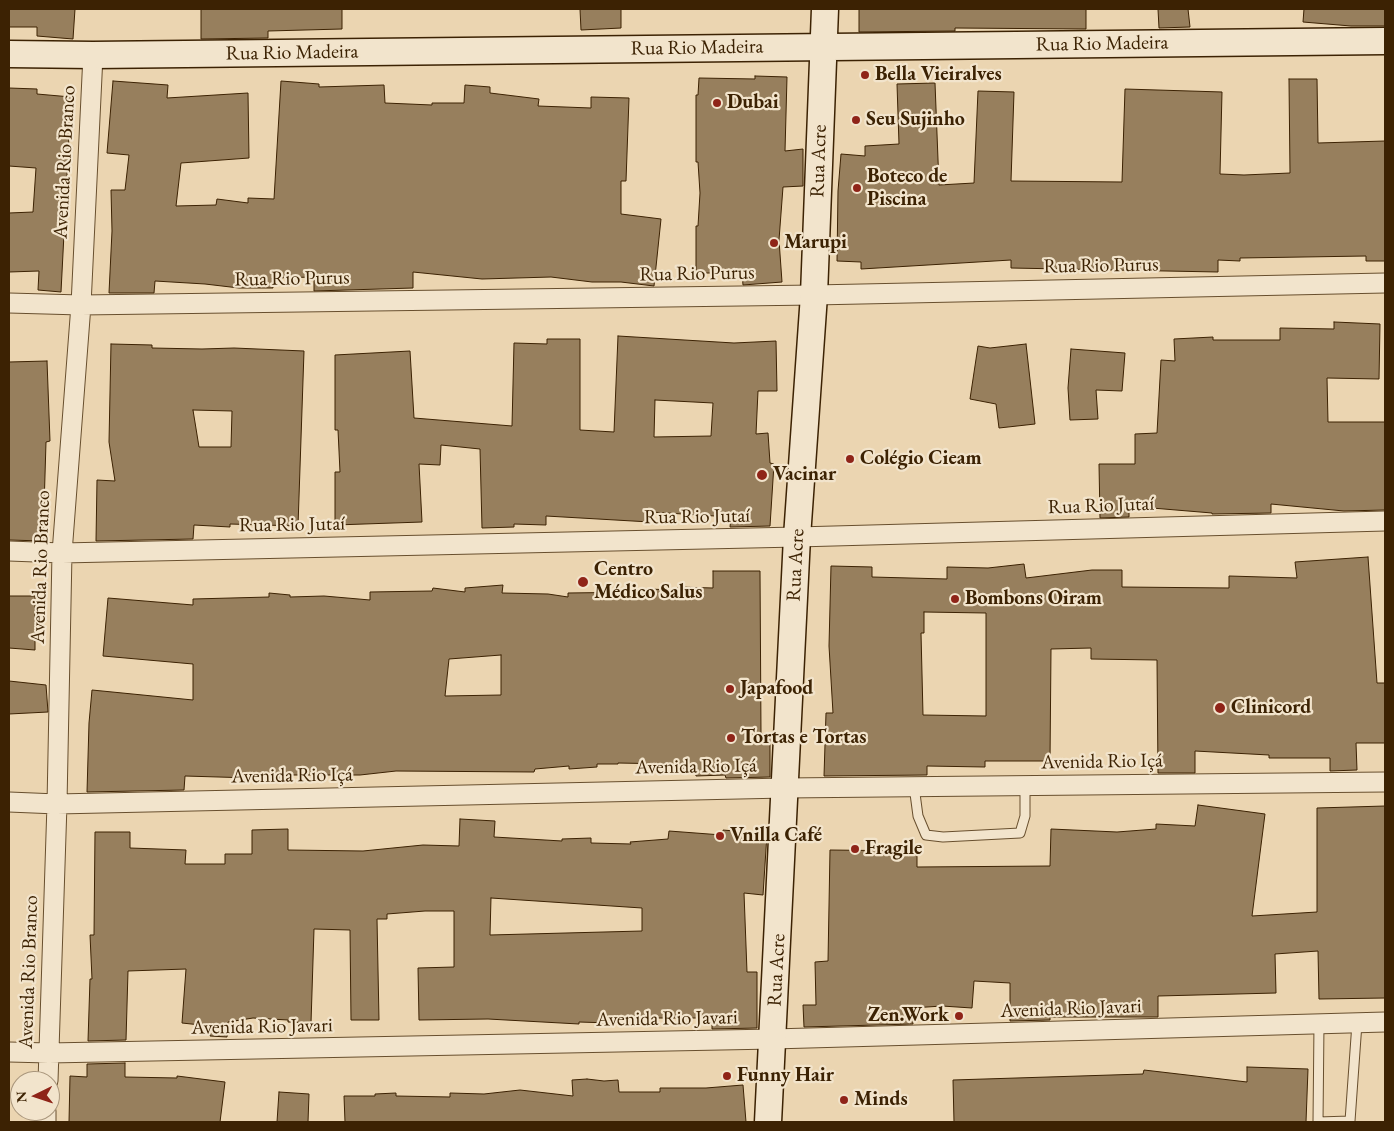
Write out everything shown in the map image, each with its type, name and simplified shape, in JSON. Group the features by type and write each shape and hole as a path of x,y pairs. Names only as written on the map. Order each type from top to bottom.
{"street":[{"name":"Rua Acre","path":"768,1122 797,537 814,295 825,9"},
{"name":"Rua Rio Madeira","path":"9,54 93,55 1385,41"},
{"name":"Avenida Rio Branco","path":"48,1071 57,804 62,553 80,304 93,55"},
{"name":"Rua Rio Purus","path":"9,303 80,304 814,295 1385,283"},
{"name":"Rua Rio Jutaí","path":"9,551 62,553 797,537 1385,521"},
{"name":"Avenida Rio Içá","path":"9,802 57,804 914,786 1385,782"},
{"name":"Avenida Rio Javari","path":"9,1052 49,1053 773,1040 1385,1022"}],"lane":[{"path":"914,786 918,816 926,835 943,837 1020,833 1025,816 1025,785"},
{"path":"1319,1024 1318,1122 1350,1121 1357,1023"}],"building":[{"path":"9,9 75,9 73,39 37,36 37,27 9,27"},
{"path":"201,9 342,9 342,29 268,31 268,38 201,39"},
{"path":"580,9 621,9 621,28 581,30"},
{"path":"859,9 1086,9 1086,29 955,28 955,31 859,32"},
{"path":"1158,9 1188,9 1190,27 1159,28"},
{"path":"1304,9 1385,9 1385,26 1351,26 1303,22"},
{"path":"755,76 787,77 785,151 803,149 803,186 783,187 779,240 782,282 743,285 742,273 696,273 696,226 698,226 700,193 698,162 696,162 696,95 698,95 699,78 755,79"},
{"path":"1289,79 1317,79 1318,143 1385,141 1385,261 1366,261 1366,256 1240,258 1240,261 1218,260 1218,272 1011,268 1011,260 861,269 861,262 837,261 838,191 841,154 865,156 865,146 899,144 897,84 935,83 939,185 974,183 978,91 1014,92 1011,181 1122,182 1125,89 1222,92 1220,174 1290,173"},
{"path":"113,81 168,85 167,98 248,93 249,158 181,163 176,206 216,205 217,199 248,203 248,198 274,199 281,81 319,84 319,87 384,85 385,103 432,105 432,103 464,103 465,85 490,87 490,93 539,99 538,106 591,108 591,97 629,98 626,181 621,181 621,214 661,219 654,286 551,277 482,279 413,272 413,288 314,291 314,277 272,278 273,288 239,288 155,281 154,293 109,293 112,231 111,190 125,190 129,155 107,153"},
{"path":"9,88 37,89 37,94 71,97 61,292 38,290 39,271 9,272 9,213 33,212 36,168 9,166"},
{"path":"1334,322 1380,324 1379,379 1327,378 1328,422 1385,422 1385,510 1344,511 1271,504 1271,513 1212,514 1152,508 1129,508 1129,517 1100,518 1099,464 1135,464 1135,434 1157,433 1161,360 1175,361 1174,339 1213,337 1213,340 1280,340 1280,328 1334,329"},
{"path":"618,336 734,343 776,341 777,391 758,391 756,434 768,433 770,463 774,464 770,526 730,527 731,517 651,512 650,522 546,516 546,525 514,524 514,527 482,528 480,449 441,445 440,465 419,464 422,522 335,525 335,472 340,472 338,430 335,430 335,355 410,351 414,418 512,426 514,343 547,344 547,339 580,339 580,430 614,432","holes":["655,400 713,403 711,436 654,437"]},
{"path":"111,344 152,345 152,348 234,348 304,351 298,526 230,524 230,527 194,525 193,539 96,541 97,480 115,481 109,442","holes":["193,410 232,411 231,447 199,447"]},
{"path":"1026,344 1035,424 999,428 996,404 970,399 978,346 990,348"},
{"path":"1071,349 1125,353 1122,391 1096,390 1098,419 1070,420 1068,388"},
{"path":"47,361 50,441 46,442 43,541 9,540 9,362"},
{"path":"1368,557 1377,683 1385,683 1385,743 1356,743 1357,770 1330,771 1330,758 1269,758 1269,755 1195,751 1195,773 1158,773 1157,660 1091,659 1091,648 1051,649 1050,761 985,761 985,767 927,766 927,775 824,776 826,713 833,713 829,646 831,566 872,567 872,577 947,579 947,567 988,568 1024,564 1026,578 1092,570 1122,570 1122,587 1229,588 1229,576 1297,578 1295,562","holes":["924,612 986,613 986,716 923,715 921,633 924,633"]},
{"path":"713,571 760,571 761,734 770,734 770,777 726,778 725,775 696,776 695,769 670,768 671,764 618,763 597,764 597,767 569,769 569,766 535,769 534,772 396,771 360,775 287,775 286,780 252,776 252,778 185,776 184,790 87,792 92,690 193,700 193,664 103,656 108,598 193,605 193,599 269,597 269,593 290,595 290,597 324,596 370,600 370,592 432,591 433,588 465,592 465,588 503,585 502,593 548,594 568,597 568,593 646,592 646,589 678,590 678,587 713,588","holes":["501,655 501,695 445,696 449,659"]},
{"path":"9,596 35,596 35,650 9,648"},
{"path":"9,681 46,685 48,712 9,714"},
{"path":"1198,805 1265,814 1252,916 1317,912 1317,808 1385,806 1385,998 1319,999 1318,951 1275,954 1276,993 1158,996 1158,1017 1050,1017 1050,1020 1010,1021 1010,983 974,981 972,1008 942,1006 912,1008 913,1024 804,1027 803,1005 816,1005 815,962 828,961 830,850 917,851 917,867 1050,866 1051,829 1117,832 1156,829 1156,824 1195,826"},
{"path":"460,819 495,821 494,837 562,841 562,839 591,838 591,843 631,844 630,842 668,839 669,831 722,835 723,830 767,834 763,895 744,893 747,972 757,972 757,1028 712,1029 712,1018 636,1018 636,1020 611,1016 611,1023 579,1022 579,1024 488,1019 419,1020 418,968 454,967 454,911 425,911 387,914 387,919 377,919 379,1020 351,1020 350,930 314,929 311,1023 253,1018 228,1022 227,1037 210,1036 210,1026 182,1023 186,969 128,971 126,1040 88,1041 90,979 92,979 90,935 94,935 95,832 130,832 130,848 186,850 185,864 225,864 225,854 252,854 252,830 288,829 288,850 363,851 423,845 459,846","holes":["491,898 642,908 642,931 490,935"]},
{"path":"125,1063 125,1077 177,1078 177,1076 225,1082 220,1122 69,1122 70,1076 87,1077 87,1064"},
{"path":"1247,1067 1308,1069 1306,1122 954,1122 953,1080 1143,1074 1144,1070 1247,1082"},
{"path":"572,1080 618,1080 619,1092 660,1092 660,1088 706,1088 743,1085 746,1122 345,1122 344,1096 375,1096 375,1094 396,1093 396,1096 450,1097 450,1093 484,1094 520,1090 573,1096"},
{"path":"279,1092 309,1094 308,1122 277,1122"}],"place":[{"name":"Bella Vieiralves","path":"865,75"},
{"name":"Dubai","path":"717,103"},
{"name":"Seu Sujinho","path":"856,120"},
{"name":"Boteco de Piscina","path":"857,188"},
{"name":"Marupi","path":"774,243"},
{"name":"Colégio Cieam","path":"850,459"},
{"name":"Vacinar","path":"762,475"},
{"name":"Centro Médico Salus","path":"583,582"},
{"name":"Bombons Oiram","path":"955,599"},
{"name":"Japafood","path":"730,689"},
{"name":"Clinicord","path":"1220,708"},
{"name":"Tortas e Tortas","path":"731,738"},
{"name":"Vnilla Café","path":"720,836"},
{"name":"Fragile","path":"855,849"},
{"name":"Zen.Work","path":"959,1016"},
{"name":"Funny Hair","path":"727,1076"},
{"name":"Minds","path":"844,1100"}]}
